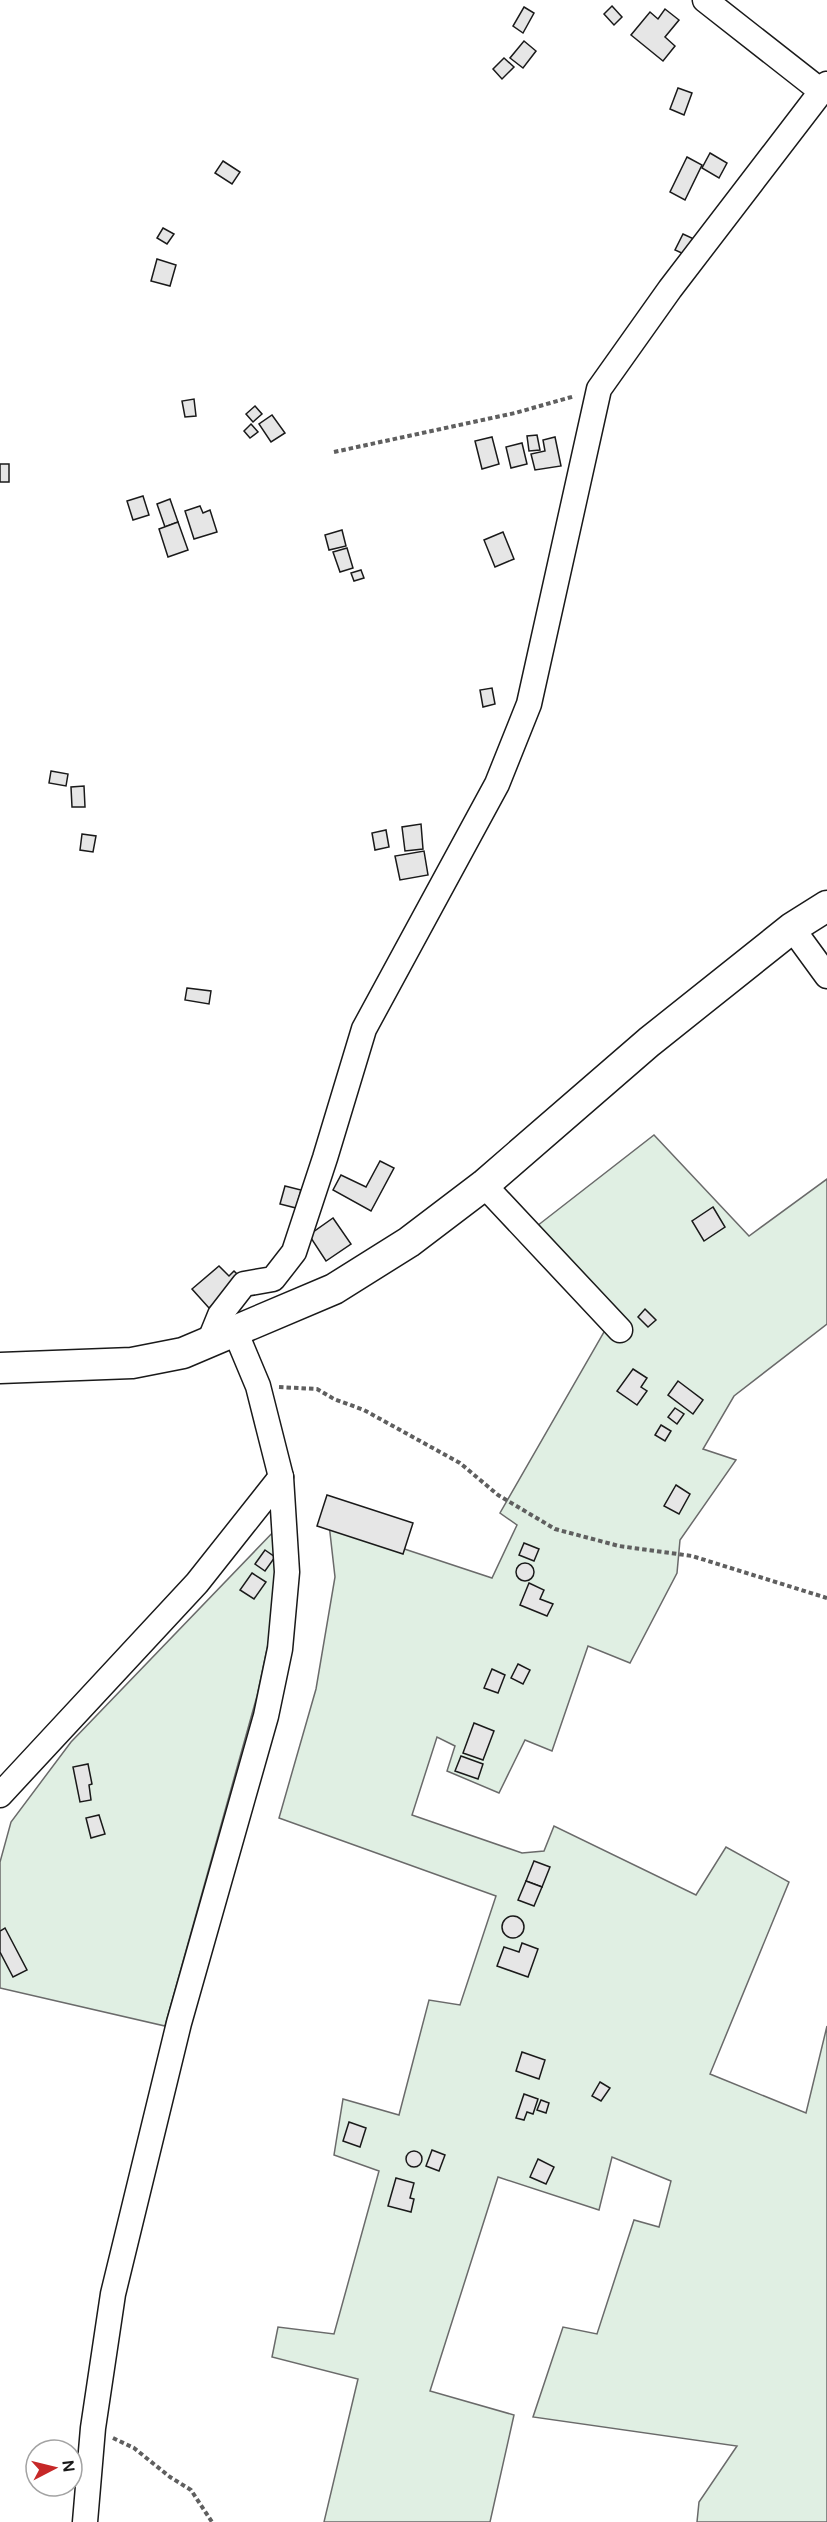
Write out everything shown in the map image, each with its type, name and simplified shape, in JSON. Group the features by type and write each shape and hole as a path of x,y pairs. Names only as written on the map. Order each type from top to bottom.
{"main road":[{"path":"0,1368 132,1363 183,1353 334,1289 409,1242 484,1185 649,1042 792,928 827,906"}],"street":[{"path":"85,2522 93,2428 113,2294 179,2023 266,1716 280,1649 287,1572 281,1477 258,1386 222,1337 220,1315 244,1284 273,1279 294,1252 325,1158 363,1029 496,784 530,704 599,389 670,289 824,87 705,0"},
{"path":"792,928 827,976"},
{"path":"484,1185 620,1330"},
{"path":"0,1795 197,1583 247,1517 281,1477"}],"path":[{"path":"334,452 515,413 599,389"},
{"path":"258,1386 317,1389 334,1399 364,1410 460,1463 498,1495 555,1529 619,1546 692,1556 827,1598"},
{"path":"93,2428 134,2448 170,2477 191,2490 212,2522"}],"green space":[{"path":"654,1135 749,1236 827,1179 827,1324 734,1396 703,1449 736,1460 680,1540 677,1573 630,1663 588,1646 552,1751 525,1740 499,1793 447,1771 455,1746 437,1737 412,1815 522,1853 544,1851 554,1826 696,1895 726,1847 789,1882 710,2074 806,2113 827,2026 827,2522 697,2522 699,2502 737,2446 533,2417 563,2327 597,2334 634,2220 659,2227 671,2181 612,2157 599,2210 498,2177 430,2391 514,2415 490,2522 324,2522 358,2379 272,2357 278,2327 334,2334 379,2171 334,2155 343,2099 399,2115 429,2000 460,2005 496,1896 279,1818 316,1689 335,1577 329,1524 492,1578 517,1525 500,1513 616,1311 537,1226"},
{"path":"278,1527 279,1592 257,1696 165,2026 0,1988 0,1862 11,1822 71,1742"}],"building":[{"path":"612,6 622,17 614,25 604,14"},
{"path":"524,7 534,13 523,33 513,26"},
{"path":"665,9 679,20 665,37 675,46 663,61 631,35 650,12 658,19"},
{"path":"524,41 536,51 523,68 510,58"},
{"path":"504,58 514,67 502,79 493,69"},
{"path":"678,88 692,93 684,115 670,109"},
{"path":"710,153 727,163 719,178 702,168"},
{"path":"687,157 702,165 685,200 670,192"},
{"path":"223,161 240,172 232,184 215,173"},
{"path":"163,228 174,234 167,244 157,238"},
{"path":"683,234 694,239 686,255 675,250"},
{"path":"157,259 176,265 170,286 151,281"},
{"path":"194,399 196,416 185,417 182,401"},
{"path":"255,406 262,414 253,422 246,414"},
{"path":"272,415 285,433 271,442 259,424"},
{"path":"251,424 258,432 250,438 244,431"},
{"path":"537,435 540,450 529,451 527,436"},
{"path":"492,437 499,464 482,469 475,441"},
{"path":"555,437 561,466 535,470 531,454 545,451 543,440"},
{"path":"522,443 527,464 511,468 506,447"},
{"path":"0,464 9,464 9,482 0,482"},
{"path":"143,496 149,515 133,520 127,501"},
{"path":"170,499 178,522 165,527 157,504"},
{"path":"200,506 203,513 210,510 217,532 194,539 185,511"},
{"path":"178,522 188,550 168,557 159,529"},
{"path":"342,530 346,546 329,550 325,535"},
{"path":"503,532 514,559 495,567 484,540"},
{"path":"347,548 353,568 340,572 333,552"},
{"path":"361,570 364,578 354,581 351,573"},
{"path":"492,688 495,704 483,707 480,690"},
{"path":"51,771 68,774 66,786 49,783"},
{"path":"84,786 85,807 72,807 71,787"},
{"path":"421,824 423,849 405,851 402,827"},
{"path":"386,830 389,847 375,850 372,833"},
{"path":"82,834 96,836 93,852 80,850"},
{"path":"424,851 428,875 400,880 395,856"},
{"path":"187,988 211,991 209,1004 185,1000"},
{"path":"380,1161 394,1168 371,1211 333,1190 341,1175 366,1187"},
{"path":"285,1186 301,1190 296,1208 280,1204"},
{"path":"713,1207 725,1227 704,1241 692,1221"},
{"path":"333,1218 351,1244 326,1261 309,1235"},
{"path":"219,1266 229,1276 234,1271 242,1279 209,1308 192,1289"},
{"path":"645,1309 656,1320 648,1327 638,1317"},
{"path":"633,1369 647,1378 641,1387 647,1391 637,1405 617,1391"},
{"path":"678,1381 703,1400 693,1414 668,1395"},
{"path":"675,1408 684,1414 677,1424 668,1417"},
{"path":"661,1425 671,1431 665,1441 655,1435"},
{"path":"676,1485 690,1494 679,1514 664,1506"},
{"path":"327,1495 413,1523 403,1554 317,1526"},
{"path":"524,1543 539,1549 534,1561 519,1555"},
{"path":"265,1550 275,1557 265,1571 255,1564"},
{"path":"525,1563 531,1566 534,1572 531,1578 525,1581 519,1578 516,1572 519,1566"},
{"path":"252,1573 266,1582 254,1599 240,1590"},
{"path":"529,1583 544,1590 540,1599 553,1604 547,1616 520,1605"},
{"path":"518,1664 530,1670 523,1684 511,1678"},
{"path":"492,1669 505,1675 498,1693 484,1688"},
{"path":"474,1723 494,1731 483,1760 463,1753"},
{"path":"461,1756 483,1764 478,1779 455,1771"},
{"path":"88,1764 92,1784 89,1785 91,1800 80,1802 73,1767"},
{"path":"99,1815 105,1834 91,1838 86,1818"},
{"path":"534,1861 550,1867 542,1887 526,1881"},
{"path":"526,1881 542,1887 534,1906 518,1900"},
{"path":"513,1916 521,1919 524,1927 521,1935 513,1938 505,1935 502,1927 505,1919"},
{"path":"5,1928 27,1970 13,1977 0,1952 0,1931"},
{"path":"522,1943 538,1949 528,1977 497,1966 504,1947 519,1952"},
{"path":"522,2052 545,2060 539,2079 516,2071"},
{"path":"600,2082 610,2088 601,2101 592,2096"},
{"path":"524,2094 538,2099 533,2114 527,2112 524,2120 516,2118"},
{"path":"541,2100 549,2103 546,2113 537,2110"},
{"path":"349,2122 366,2128 360,2147 343,2141"},
{"path":"432,2150 445,2155 439,2171 426,2166"},
{"path":"414,2151 420,2153 422,2159 420,2165 414,2167 408,2165 406,2159 408,2153"},
{"path":"538,2159 554,2167 546,2184 530,2177"},
{"path":"396,2178 414,2183 410,2198 414,2199 411,2212 388,2206"}]}
